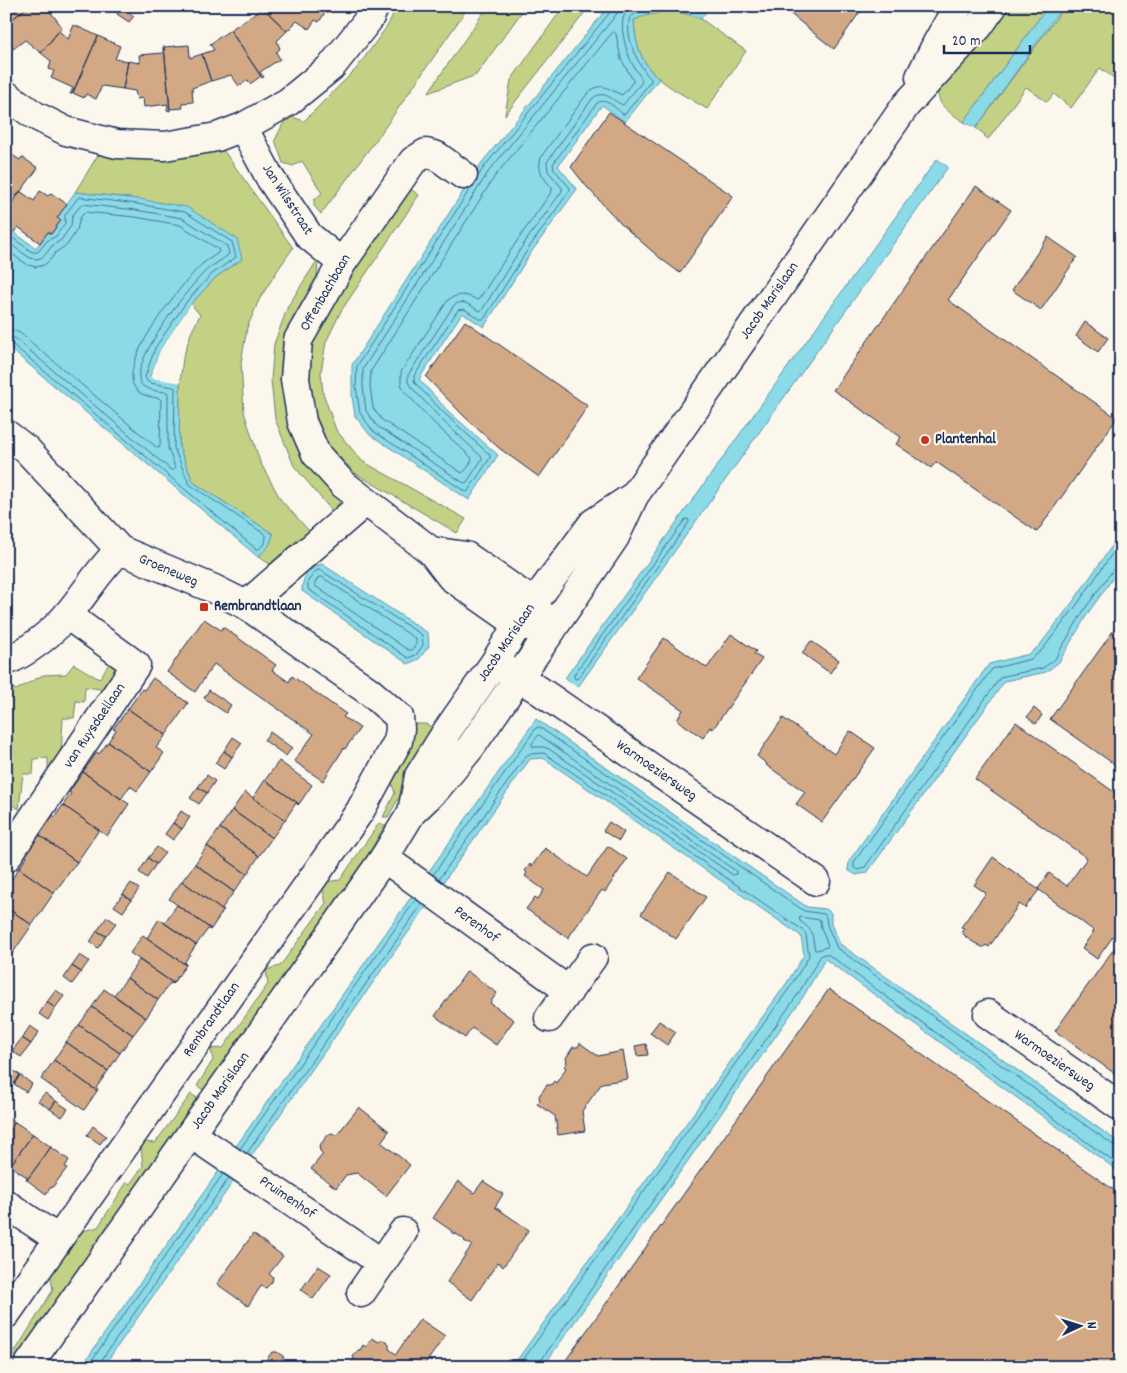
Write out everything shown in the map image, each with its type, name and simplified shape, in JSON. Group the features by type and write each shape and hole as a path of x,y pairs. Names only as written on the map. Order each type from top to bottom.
{"street":[{"path":"6,95 34,115 66,131 117,144 165,146 217,137 243,127 288,102 330,67 369,19 374,6"},
{"path":"906,105 937,42 958,6"},
{"path":"906,105 978,27 993,6"},
{"name":"Jacob Marislaan","path":"27,1367 384,858 412,812 438,788 470,748 615,537 634,496 906,105"},
{"name":"Jan Wilsstraat","path":"243,127 270,178 309,236 342,263"},
{"name":"Offenbachbaan","path":"463,175 437,156 426,153 413,161 342,263 298,340 295,379 302,422 316,454 343,484 431,551 466,556 526,613 551,631"},
{"name":"Groeneweg","path":"6,434 27,450 120,550 214,589 246,605 370,692 399,717"},
{"name":"Jacob Marislaan","path":"412,812 419,776 447,730 495,662 526,613 593,524 634,496"},
{"path":"246,605 365,502"},
{"path":"6,661 14,658 38,642 67,615 108,561 120,550"},
{"name":"van Ruysdaellaan","path":"6,858 136,665 67,615"},
{"name":"Warmoeziersweg","path":"495,662 816,881"},
{"name":"Rembrandtlaan","path":"6,1314 360,811 398,741 399,717"},
{"name":"Perenhof","path":"384,858 569,991"},
{"path":"549,1018 593,957"},
{"name":"Warmoeziersweg","path":"988,1014 1121,1108"},
{"name":"Pruimenhof","path":"191,1134 382,1263"},
{"path":"6,1204 58,1240"},
{"path":"361,1293 403,1232"}],"green space":[{"path":"397,6 469,6 379,136 321,214 314,206 314,200 322,193 302,161 293,166 283,163 275,140 283,124 292,117 304,121 357,68 388,25"},
{"path":"488,6 526,6 476,75 428,93"},
{"path":"564,6 590,6 505,115 511,80"},
{"path":"1004,6 1048,6 964,122 945,109 939,100 938,89"},
{"path":"1065,6 1121,6 1121,83 1100,68 1071,108 1054,94 1047,102 1026,87 988,139 976,128"},
{"path":"664,12 683,13 701,19 746,51 707,109 656,76 640,54 634,20"},
{"path":"221,147 293,248 259,300 247,328 241,363 244,412 260,462 281,500 310,532 270,564 258,557 269,546 273,534 193,482 179,447 180,383 183,358 191,333 200,315 191,304 216,277 242,259 138,199 75,192 98,155 121,158"},
{"path":"409,188 419,195 341,311 326,342 321,372 323,393 336,430 362,461 466,519 457,533 355,473 328,445 313,409 309,370 313,341 330,306"},
{"path":"318,259 317,278 293,318 283,352 284,401 305,456 344,497 332,511 294,466 275,419 271,380 274,344 288,306"},
{"path":"113,658 120,667 100,700 101,689 85,687 84,702 76,701 74,718 63,718 61,755 48,774 48,758 34,759 33,774 23,774 19,809 6,801 6,682 16,690 43,675 66,674 74,664 99,679"},
{"path":"413,724 425,724 438,729 388,817 383,817 395,793 391,781"},
{"path":"379,823 385,825 349,888 204,1090 197,1086 213,1060 211,1049 223,1048 268,984 266,970 280,966 326,903 322,887 325,882 340,880"},
{"path":"191,1094 197,1098 11,1367 6,1367 6,1351 16,1350 53,1290 50,1273 79,1232 98,1227 127,1182 130,1184 143,1166 141,1147 143,1142 155,1143"}],"water":[{"path":"609,6 710,6 701,19 684,13 668,12 634,20 636,37 643,60 659,79 625,122 602,105 558,166 577,189 532,251 484,327 462,313 419,379 448,411 498,455 469,500 369,434 355,416 352,396 352,365 480,165"},
{"path":"1048,6 1063,6 976,128 964,122"},
{"path":"937,159 948,167 578,687 565,678"},
{"path":"75,192 187,207 237,239 242,259 216,277 191,304 160,350 150,377 180,383 179,447 193,482 273,534 269,546 258,557 8,347 6,348 6,227 36,248 48,232 51,234 61,221 57,218"},
{"path":"1121,533 1121,567 1088,613 1059,662 1046,672 1005,681 867,873 856,875 848,870 849,861 989,664 1029,654 1039,646"},
{"path":"322,564 428,633 429,646 419,659 408,664 302,591 303,581 307,574 313,568"},
{"path":"536,719 807,907 826,909 831,913 831,924 840,944 1121,1144 1121,1173 825,959 803,997 543,1367 512,1367 786,984 804,955 801,936 543,758 530,759 103,1367 81,1367"}],"pier":[{"path":"191,304 193,306 162,351 153,376 181,380 180,383 150,378 160,350"}],"building":[{"path":"6,6 29,6 6,24"},
{"path":"29,6 46,6 62,27 41,53 25,40 13,49 6,40 6,24"},
{"path":"265,6 319,6 326,11 319,22 315,20 309,29 297,21 287,31 263,8"},
{"path":"781,6 864,6 834,49"},
{"path":"121,8 134,16 129,22 117,14"},
{"path":"263,8 287,31 277,41 280,49 276,52 280,59 260,72 264,77 262,78 230,30"},
{"path":"74,25 98,36 72,94 70,94 73,88 51,78 54,71 49,69 51,61 41,53 59,31 68,39"},
{"path":"230,30 261,76 250,84 248,80 239,86 231,75 211,81 202,54 214,50 210,44"},
{"path":"98,36 120,46 115,59 128,61 123,89 102,86 96,99 86,94 84,98 73,93"},
{"path":"189,45 190,58 202,54 211,81 192,88 193,102 182,103 183,108 170,109 164,47"},
{"path":"163,47 170,111 167,110 168,104 144,107 143,98 137,99 135,91 123,89 128,61 140,63 139,55 163,53"},
{"path":"609,112 733,196 680,273 621,224 571,167"},
{"path":"12,155 20,160 22,157 38,168 10,206 6,203 6,163"},
{"path":"976,186 1011,210 948,300 1117,418 1037,532 936,462 931,468 896,444 901,437 833,390"},
{"path":"20,191 34,201 40,191 48,196 51,193 67,204 57,218 61,220 51,234 48,232 40,243 18,227 14,232 6,227 6,211"},
{"path":"1048,237 1077,257 1041,310 1012,290"},
{"path":"465,321 588,406 539,477 499,448 426,377"},
{"path":"1085,322 1108,338 1098,352 1076,336"},
{"path":"204,619 221,630 223,627 276,665 272,670 289,682 292,676 346,714 343,717 360,728 344,748 323,781 294,761 314,734 214,664 195,692 167,672"},
{"path":"1121,620 1121,769 1050,719"},
{"path":"731,634 756,651 754,654 762,659 713,729 710,727 703,738 677,720 683,710 636,678 664,638 707,668"},
{"path":"811,641 839,660 830,673 802,653"},
{"path":"153,678 188,703 166,735 128,709 142,689 144,690"},
{"path":"209,690 231,705 226,713 204,698"},
{"path":"1034,708 1042,715 1036,724 1027,717"},
{"path":"128,709 166,735 156,748 164,753 151,772 108,742 116,730 113,729"},
{"path":"783,718 834,754 850,731 875,748 822,822 796,804 805,792 766,765 757,756"},
{"path":"1016,722 1121,797 1121,925 1097,959 1082,948 1094,931 1038,889 1049,873 1067,886 1087,858 975,779"},
{"path":"270,732 292,748 286,756 264,740"},
{"path":"233,737 242,743 232,757 224,751"},
{"path":"108,742 151,772 137,791 130,786 121,799 83,772 97,752 99,754"},
{"path":"224,751 232,757 224,769 215,763"},
{"path":"279,761 312,785 299,804 265,780"},
{"path":"83,772 129,804 107,836 63,805 71,793 69,792"},
{"path":"207,775 215,781 207,793 198,787"},
{"path":"265,780 299,804 296,803 285,820 253,798"},
{"path":"198,787 207,793 199,804 190,798"},
{"path":"245,792 285,820 272,838 232,810"},
{"path":"63,805 99,830 77,862 39,835 53,815 55,817"},
{"path":"232,810 272,838 259,856 220,828"},
{"path":"181,811 190,817 182,829 173,823"},
{"path":"609,822 624,832 619,841 603,831"},
{"path":"173,823 182,829 173,840 165,834"},
{"path":"220,828 259,856 247,874 207,846"},
{"path":"39,835 77,862 54,893 19,868 27,857 25,855"},
{"path":"207,846 247,874 234,892 195,864"},
{"path":"608,846 627,859 605,892 602,890 568,938 526,909 535,897 538,899 544,890 525,876 527,873 525,871 530,864 532,866 545,848 587,877"},
{"path":"157,847 165,853 156,864 148,858"},
{"path":"993,857 1039,890 1025,908 1019,904 989,947 986,945 982,947 966,937 962,932 964,929 961,927 986,893 974,885"},
{"path":"148,858 156,864 147,878 139,872"},
{"path":"195,864 234,892 222,908 223,911 182,881"},
{"path":"19,868 54,893 32,925 6,907 6,882 9,879 11,880"},
{"path":"670,872 706,897 676,939 641,914"},
{"path":"182,881 223,911 211,929 169,899"},
{"path":"131,883 139,889 131,900 123,894"},
{"path":"123,894 131,900 123,912 114,906"},
{"path":"177,905 211,929 208,929 196,945 164,923"},
{"path":"6,907 32,925 10,957 6,954"},
{"path":"107,917 116,923 106,936 97,931"},
{"path":"159,919 196,945 184,963 186,965 147,938"},
{"path":"97,931 106,936 98,948 90,942"},
{"path":"143,935 186,965 173,983 130,953"},
{"path":"1121,939 1121,1078 1055,1031"},
{"path":"80,955 89,961 81,972 72,966"},
{"path":"139,960 173,983 170,983 158,1000 127,978"},
{"path":"72,966 81,972 72,984 64,978"},
{"path":"467,971 497,993 490,1003 514,1020 496,1045 472,1028 465,1038 435,1016"},
{"path":"127,978 158,1000 146,1018 114,995"},
{"path":"104,989 146,1018 133,1035 92,1007"},
{"path":"829,989 1121,1195 1121,1367 561,1367"},
{"path":"56,990 64,996 55,1008 47,1002"},
{"path":"47,1002 55,1008 48,1020 39,1014"},
{"path":"92,1007 133,1035 120,1053 79,1025"},
{"path":"659,1021 676,1032 667,1045 650,1033"},
{"path":"79,1025 120,1053 108,1071 66,1042"},
{"path":"30,1026 39,1032 31,1044 22,1038"},
{"path":"22,1038 31,1044 21,1057 12,1051"},
{"path":"66,1042 108,1071 96,1088 98,1089 97,1091 54,1060"},
{"path":"580,1043 598,1056 623,1051 628,1079 602,1083 582,1111 585,1131 558,1135 555,1116 537,1104 540,1101 539,1096 547,1085 551,1085 554,1081 556,1083 566,1068 564,1066 567,1063 566,1058 573,1047 578,1047"},
{"path":"646,1044 648,1055 637,1056 635,1046"},
{"path":"54,1060 97,1091 84,1110 41,1079"},
{"path":"7,1066 20,1075 14,1084 6,1079"},
{"path":"20,1075 32,1084 26,1092 14,1084"},
{"path":"45,1093 56,1101 50,1109 38,1101"},
{"path":"56,1101 68,1109 62,1117 50,1109"},
{"path":"359,1107 389,1131 381,1142 410,1165 386,1196 357,1173 346,1175 336,1188 311,1169 323,1154 319,1146 329,1134 333,1133 336,1136"},
{"path":"6,1115 15,1122 6,1134"},
{"path":"15,1122 33,1134 10,1166 6,1163 6,1134"},
{"path":"93,1126 106,1136 100,1144 87,1135"},
{"path":"33,1134 51,1147 26,1180 27,1177 10,1166"},
{"path":"51,1147 69,1160 65,1167 67,1168 46,1194 27,1180"},
{"path":"458,1181 474,1193 483,1181 503,1194 495,1207 529,1230 503,1267 498,1262 472,1300 447,1282 472,1245 433,1218"},
{"path":"253,1234 283,1256 269,1274 273,1277 272,1282 266,1288 261,1286 248,1306 217,1284"},
{"path":"318,1266 331,1274 313,1299 301,1290"},
{"path":"420,1319 445,1336 425,1364 427,1367 349,1366 358,1350 363,1345 366,1347 372,1338 379,1342 387,1341 389,1349 396,1354"},
{"path":"272,1352 277,1352 284,1357 277,1367 266,1360"}],"place":[{"name":"Plantenhal","path":"925,440"},
{"name":"Rembrandtlaan","path":"204,607"}]}
